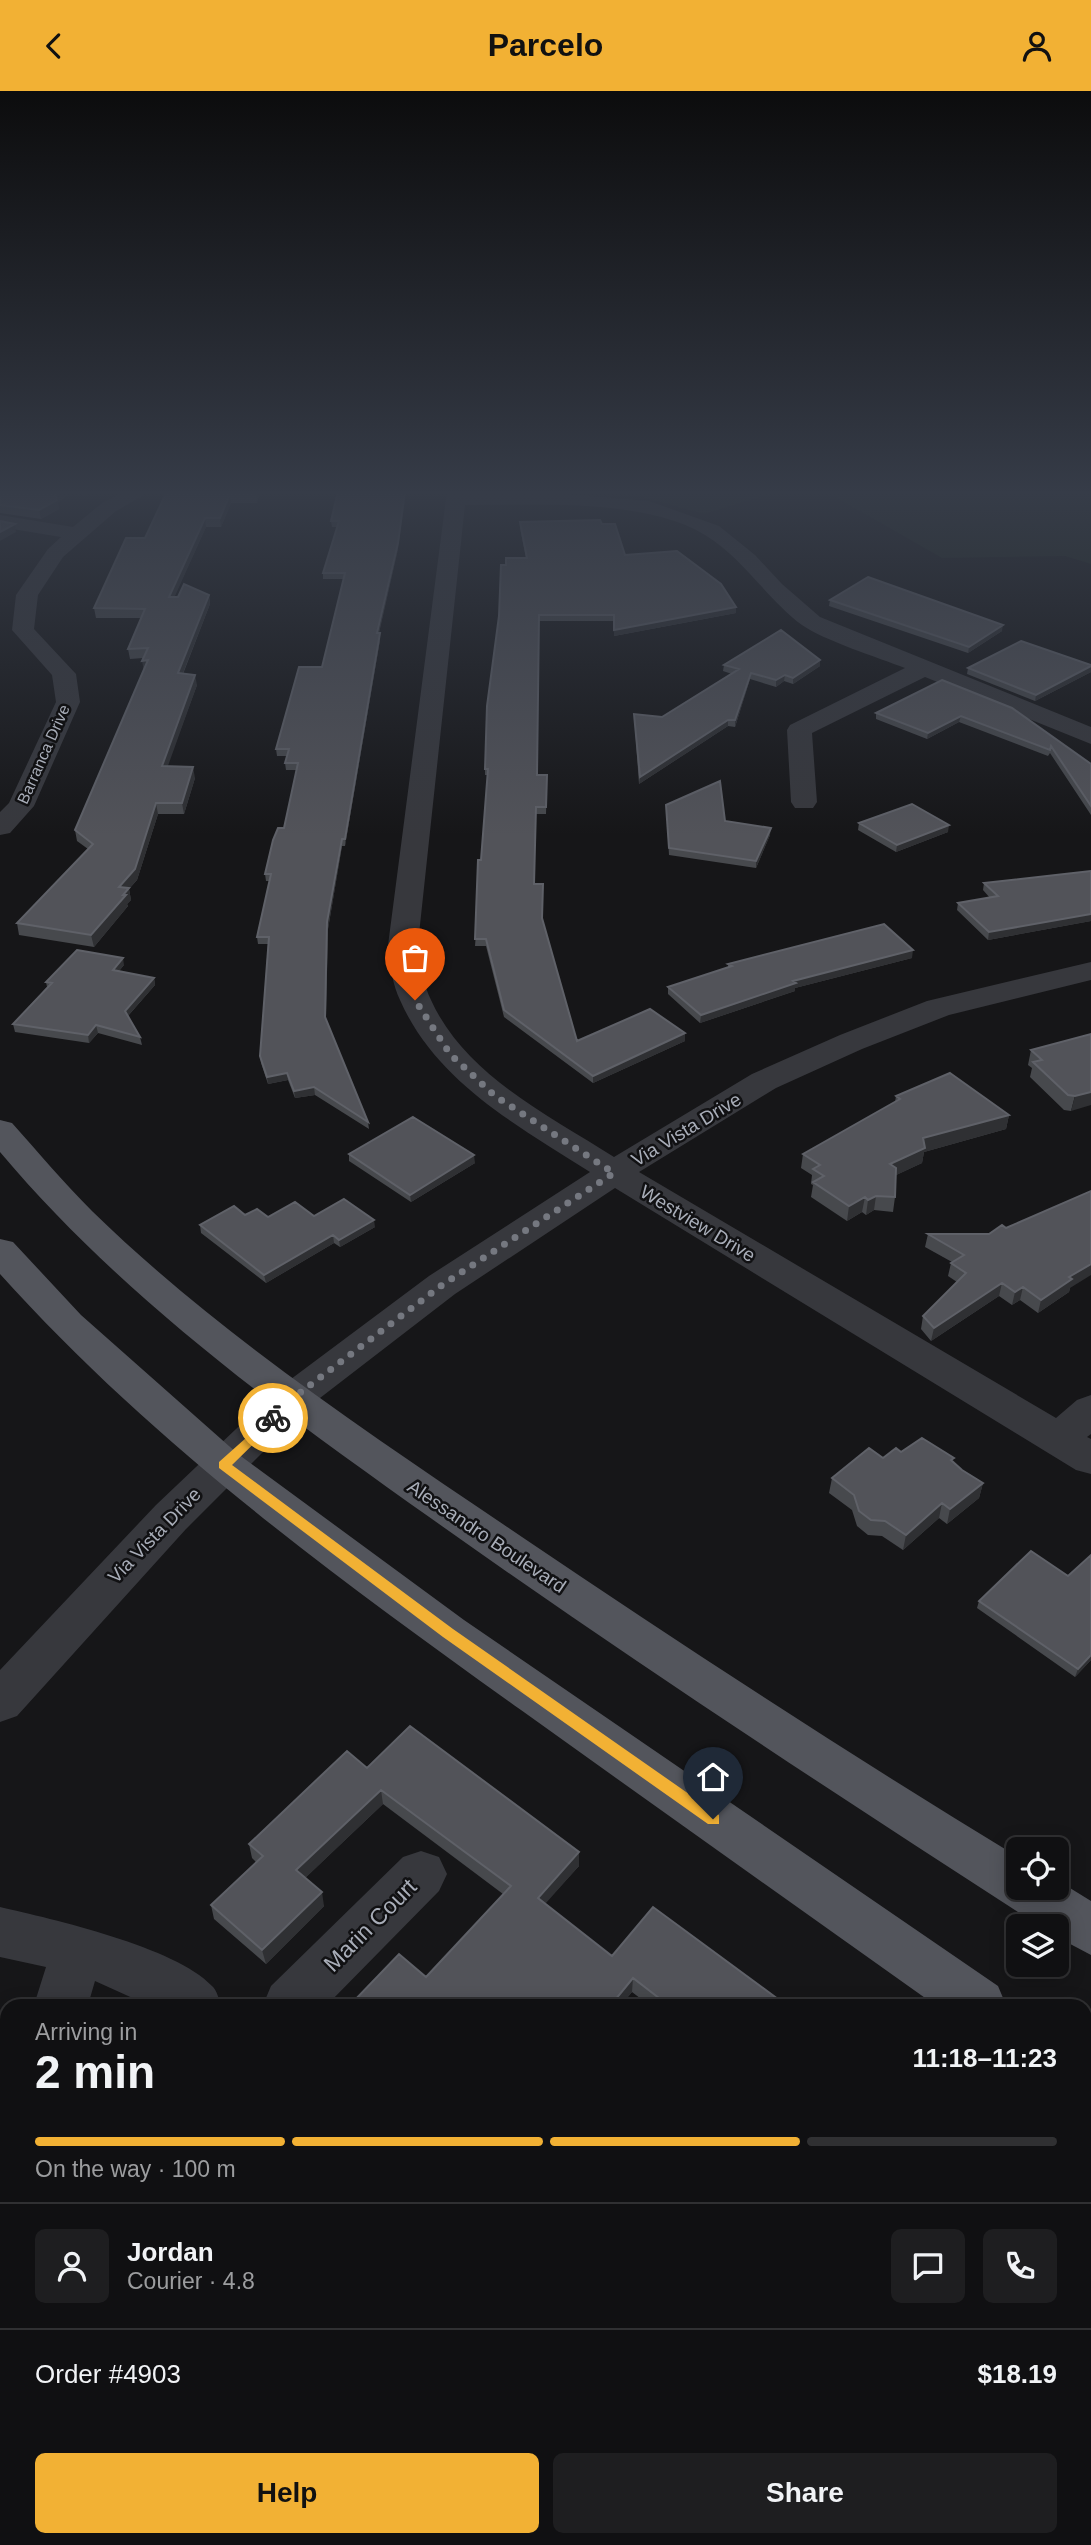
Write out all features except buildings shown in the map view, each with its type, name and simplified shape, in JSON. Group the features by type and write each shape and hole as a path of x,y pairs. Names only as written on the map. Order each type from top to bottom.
{"main road":[{"name":"Alessandro Boulevard","path":"0,1130 87,1227 230,1352 386,1466 745,1711 1006,1876"},
{"path":"0,1251 67,1324 171,1422 223,1465 448,1633 970,1999"},
{"path":"1044,1900 1091,1930"}],"street":[{"name":"Barranca Drive","path":"0,827 21,806 68,702 64,674 23,630 26,606"},
{"name":"Westview Drive","path":"444,606 402,953 415,1000 450,1054 495,1096 614,1173 1075,1449"},
{"path":"793,606 812,622 1091,736"},
{"path":"804,801 799,730 926,667"},
{"name":"Via Vista Drive","path":"0,1702 74,1619 223,1465 293,1398 442,1285 614,1173 764,1081 851,1042 938,1008 1091,971"},
{"path":"1075,1449 1091,1410"},
{"name":"Marin Court","path":"296,1999 421,1874"},
{"path":"0,1932 78,1949 167,1984 186,1999"},
{"path":"63,1999 78,1949"}],"way so far":[{"path":"273,1418 293,1398 442,1285 614,1173 495,1096 450,1054 415,1000"}],"route":[{"path":"273,1418 223,1465 448,1633 713,1819"}]}
